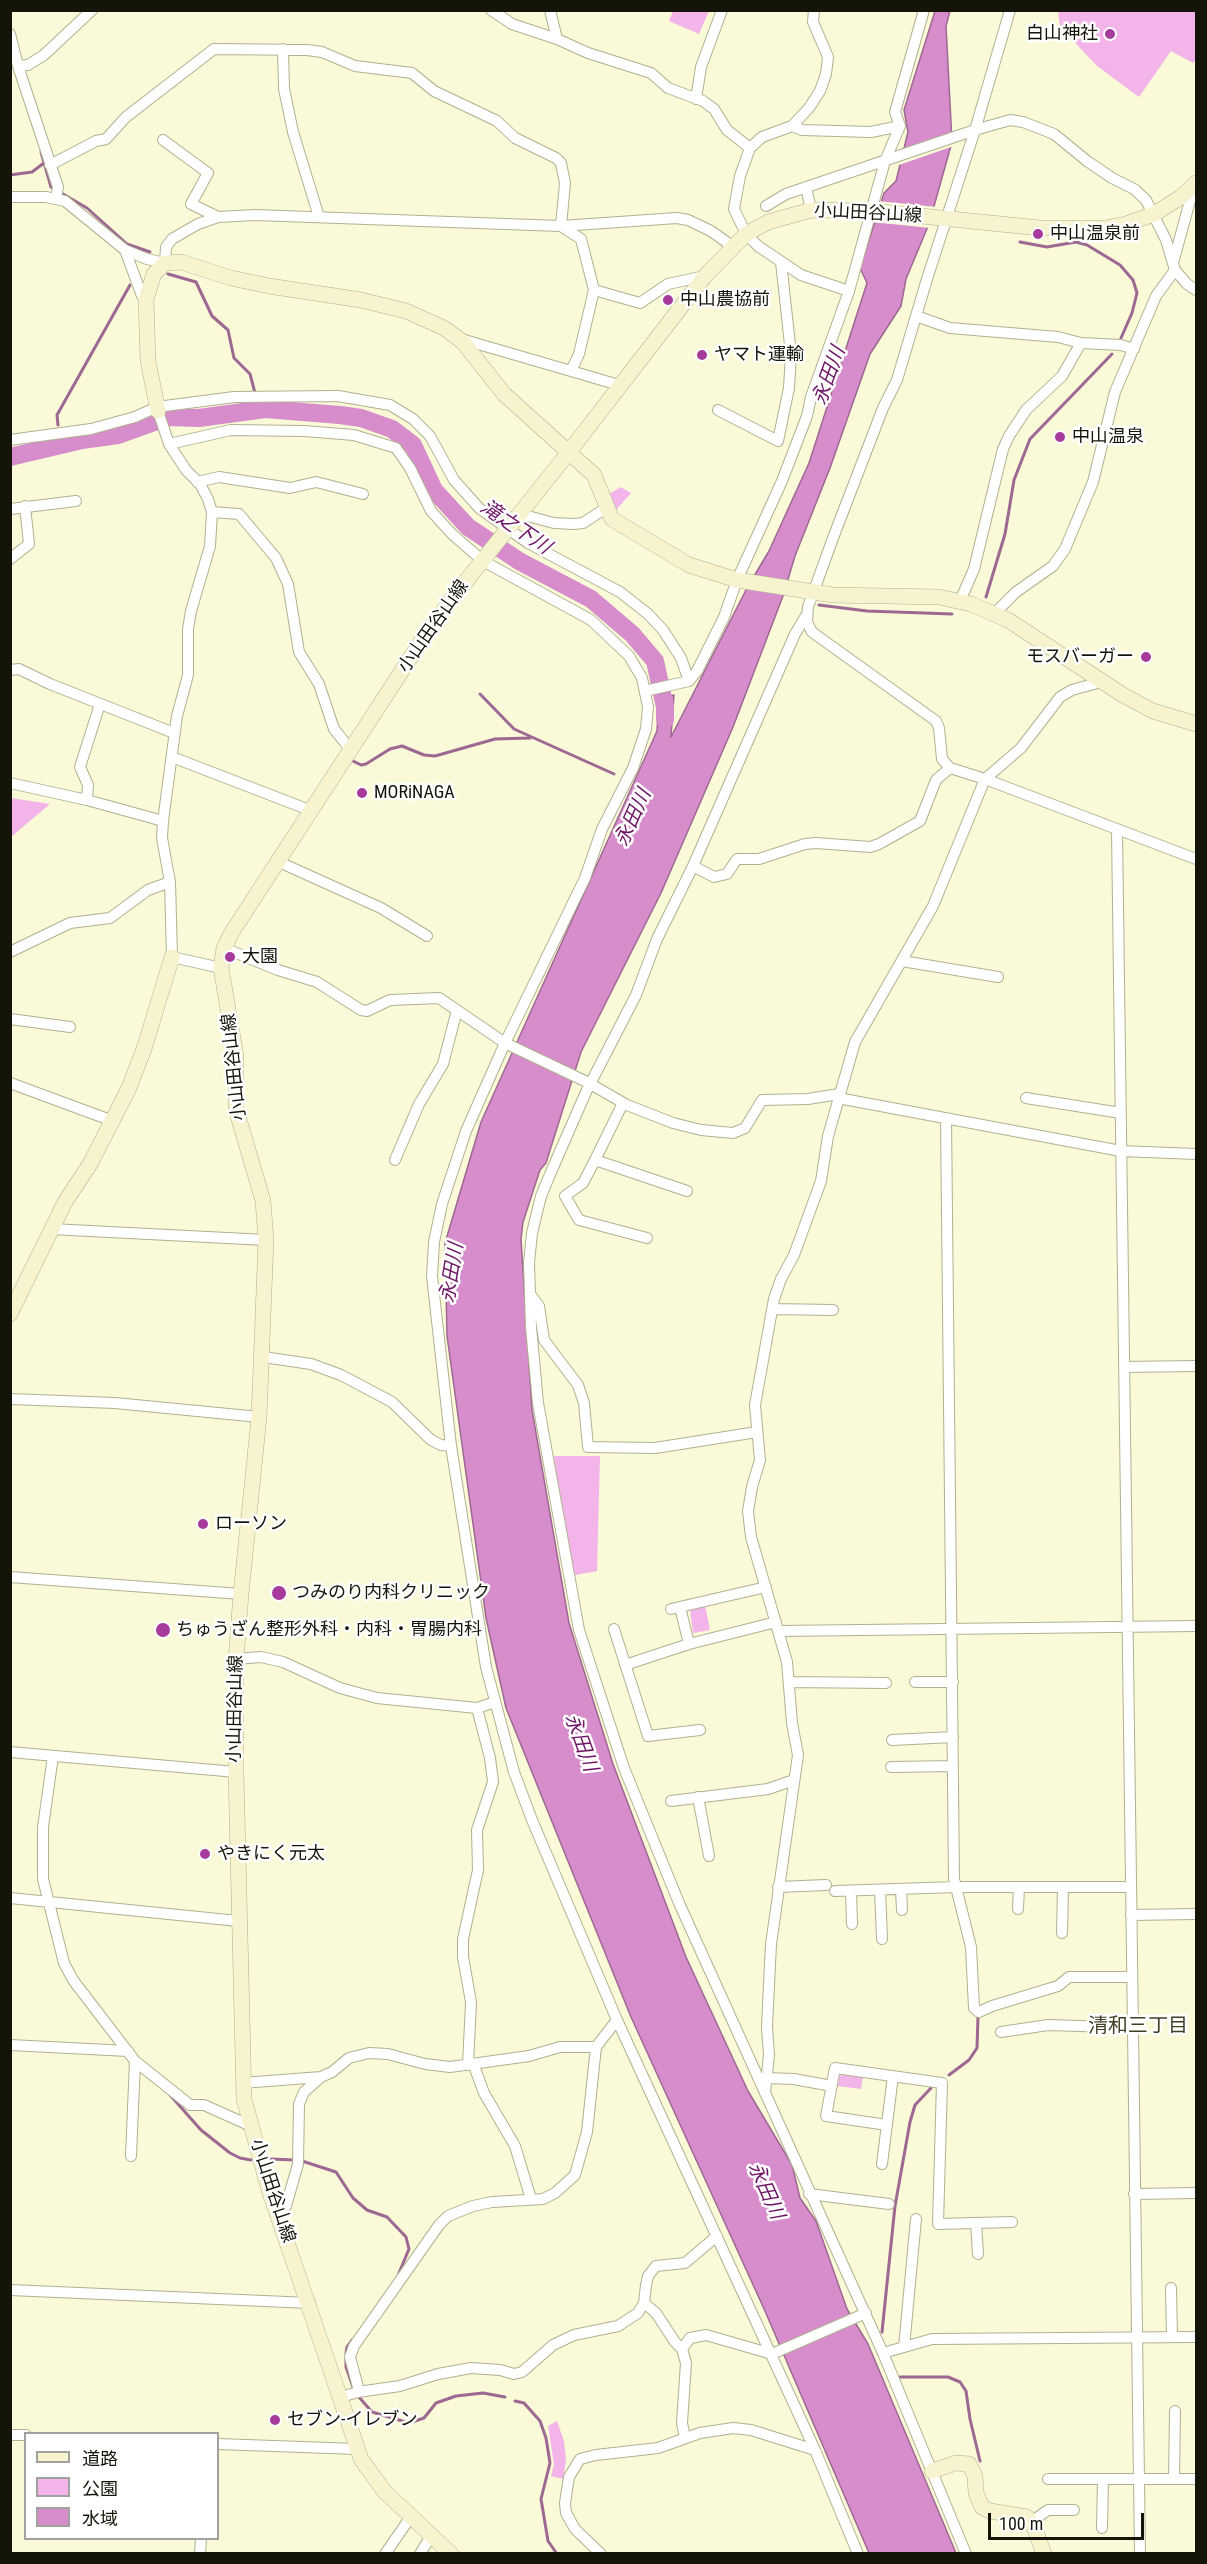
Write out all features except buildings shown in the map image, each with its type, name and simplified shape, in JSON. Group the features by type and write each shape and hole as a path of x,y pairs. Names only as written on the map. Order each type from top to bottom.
{"main road":[{"name":"小山田谷山線","path":"451,2553 410,2518 384,2491 357,2449 352,2394 310,2303 269,2190 242,2083 236,1659 260,1417 266,1240 263,1201 236,1109 234,1030 221,968 224,948 232,932 420,644 455,595 705,276 746,234 768,222 811,210 872,212 1082,230 1126,224 1154,214 1195,185"},
{"path":"158,409 148,361 146,299 154,274 165,263 181,262 231,278 386,306 425,319 458,338 504,393 594,475 612,519 689,565 737,580 833,595 939,597 960,601 995,613 1101,682 1153,711 1197,724"},
{"path":"10,1314 51,1229 113,1121 144,1049 172,957"},
{"path":"932,2471 956,2463 969,2464 975,2476 976,2493 982,2507 990,2511 1027,2517 1044,2553"}],"street":[{"path":"18,66 28,65 44,55 92,10"},
{"path":"491,10 512,24 557,39 588,53 651,73 668,88 714,109 727,130 750,148"},
{"path":"550,10 557,39"},
{"path":"696,99 701,67 722,10"},
{"path":"814,10 813,22 828,57 826,74 820,91 809,108 792,126 762,137 750,148 740,176 734,209 746,234 780,262 811,280 849,291"},
{"path":"645,691 689,681 697,671 724,617 737,580 782,481 807,416 811,397 849,291 885,161 900,126 895,112 924,10"},
{"path":"1010,10 949,218 897,380 883,408 812,591 807,622 812,632 936,721 939,728 942,759 951,768 986,779 1197,860"},
{"path":"10,34 57,193 125,250 147,259 165,263 166,246 172,239 198,224 218,217 255,214 561,226 677,218 688,220 711,231 732,246"},
{"path":"50,165 96,141 106,140 126,117 214,49 283,49 322,52 355,66 412,73 434,91 498,121 515,138 556,158 561,163 565,183 561,226"},
{"path":"283,49 284,89 293,132 319,217"},
{"path":"766,206 786,194 1010,120 1034,125 1054,134 1112,178 1134,189 1146,200 1154,214 1166,240 1174,266 1187,284 1197,290"},
{"path":"792,126 802,130 871,132 900,126"},
{"path":"163,140 208,173 191,204 218,217"},
{"path":"995,613 1016,592 1053,566 1065,549 1090,491 1105,442 1115,392 1156,296 1174,266 1195,185"},
{"path":"806,187 811,210"},
{"path":"10,197 57,193"},
{"path":"561,226 581,239 594,290 579,354 571,371"},
{"path":"125,250 142,296 146,299"},
{"path":"718,410 778,441 789,388 791,354 780,262"},
{"path":"594,290 640,303 668,284 705,276"},
{"path":"916,316 950,328 1058,337 1081,343 1121,345 1134,349"},
{"path":"458,338 619,385"},
{"path":"960,601 974,569 1008,436 1026,410 1062,376 1081,343"},
{"path":"10,440 91,429 158,409 249,396 338,396 373,400 403,412 430,436 454,480 465,494 506,532 631,599 663,630 681,658 689,681"},
{"path":"158,409 168,441 186,470 198,482 208,499 212,512 210,546 190,611 188,675 174,733 163,821 162,838 170,882 172,957 221,968"},
{"path":"168,441 231,430 304,431 354,435 396,448 410,468 431,511 452,534 484,559 591,620 629,656 642,678 648,707 646,729 633,768 603,829 585,878 505,1043 466,1131 442,1204 434,1242 432,1276 451,1446 486,1667 514,1772 617,2020 815,2450 856,2553"},
{"path":"198,482 219,477 290,488 316,482 363,494"},
{"path":"10,509 76,501"},
{"path":"10,559 29,544 25,506"},
{"path":"520,514 554,523 574,524 583,523 606,508"},
{"path":"212,512 240,514 276,558 288,584 298,651 319,684 334,729 351,750"},
{"path":"807,614 790,644 693,866 657,939 636,995 589,1083 541,1196 532,1233 529,1263 538,1403 579,1630 624,1768 670,1882 809,2194 866,2313 966,2553"},
{"path":"10,670 19,669 174,733"},
{"path":"765,2093 771,1944 798,1755 792,1723 787,1662 751,1537 748,1511 760,1460 755,1405 773,1309 781,1279 794,1255 821,1181 828,1136 855,1042 933,906 986,779 1022,748 1060,697 1072,690 1101,682"},
{"path":"87,800 88,785 80,767 100,704"},
{"path":"172,757 312,811"},
{"path":"693,866 714,877 727,874 737,859 759,859 806,844 824,843 870,847 879,844 920,820 936,780 951,768"},
{"path":"10,783 87,800 163,821"},
{"path":"1117,830 1140,2553"},
{"path":"279,862 381,908 427,936"},
{"path":"10,952 70,923 110,918 148,890 170,882"},
{"path":"224,948 278,970 317,982 361,1010 367,1011 390,1000 439,998 505,1043 589,1083 623,1103 660,1120 701,1130 733,1133 745,1128 762,1100 839,1096 1121,1151 1197,1154"},
{"path":"902,961 998,977"},
{"path":"395,1160 418,1104 443,1064 457,1010"},
{"path":"10,1019 70,1027"},
{"path":"10,1083 113,1121"},
{"path":"1026,1098 1121,1113"},
{"path":"623,1103 583,1183 565,1196 579,1220 647,1238"},
{"path":"946,1118 954,1879 971,1947 976,2012 1058,1986 1069,1977 1131,1977"},
{"path":"595,1160 687,1191"},
{"path":"51,1229 266,1240"},
{"path":"530,1294 539,1306 544,1340 578,1385 584,1403 588,1447 655,1448 757,1432"},
{"path":"773,1309 833,1310"},
{"path":"263,1357 311,1364 341,1375 392,1402 431,1440 441,1445 451,1446"},
{"path":"1124,1367 1197,1366"},
{"path":"10,1399 115,1403 260,1417"},
{"path":"10,1577 241,1594"},
{"path":"689,1644 676,1608 766,1587"},
{"path":"625,1665 689,1644 777,1626 952,1628 1197,1626"},
{"path":"614,1629 648,1736 700,1730"},
{"path":"236,1659 261,1657 283,1662 360,1695 477,1708 495,1702"},
{"path":"790,1682 886,1683"},
{"path":"915,1682 953,1682"},
{"path":"477,1708 490,1758 493,1782 477,1830 478,1870 463,1939 463,1957 471,2002 470,2064 515,2146 531,2199"},
{"path":"892,1740 953,1737"},
{"path":"10,1752 236,1772"},
{"path":"53,1756 43,1827 42,1856 47,1901 64,1963 73,1980 135,2061 189,2105 204,2105 251,2126"},
{"path":"891,1767 953,1766"},
{"path":"671,1801 768,1789 794,1780"},
{"path":"698,1797 709,1856"},
{"path":"778,1887 831,1888 851,1891 957,1887 1130,1887"},
{"path":"1018,1909 1019,1887"},
{"path":"1062,1933 1063,1887"},
{"path":"902,1889 902,1910"},
{"path":"880,1890 882,1939"},
{"path":"851,1891 852,1924"},
{"path":"10,1898 238,1921"},
{"path":"1131,1915 1197,1914"},
{"path":"617,2020 596,2047 592,2101 580,2162 575,2175 555,2193 543,2199 492,2202 473,2206 448,2216 439,2225 354,2346 350,2357 352,2394 400,2386 438,2374 471,2368 500,2370 514,2374 522,2372 553,2345 574,2335 618,2326 638,2313 644,2303 646,2285 652,2269 656,2266 685,2263 717,2236"},
{"path":"1001,2032 1048,2025 1111,2027 1132,2022"},
{"path":"10,2045 128,2051"},
{"path":"279,2213 286,2205 298,2160 300,2104 304,2092 349,2058 369,2053 388,2054 450,2067 529,2055 560,2047 596,2047"},
{"path":"131,2156 135,2061"},
{"path":"886,2125 826,2116 835,2068 942,2083 938,2224 1012,2222"},
{"path":"882,2164 893,2076"},
{"path":"242,2083 321,2077"},
{"path":"767,2078 794,2079 832,2086"},
{"path":"1134,2194 1197,2193"},
{"path":"809,2194 889,2204"},
{"path":"904,2347 916,2219"},
{"path":"976,2223 978,2254"},
{"path":"1171,2288 1172,2337"},
{"path":"10,2290 310,2303"},
{"path":"644,2303 656,2313 682,2349 686,2363 682,2423 685,2438"},
{"path":"682,2349 690,2338 706,2335 771,2354 866,2313"},
{"path":"883,2353 932,2339 1197,2337"},
{"path":"1174,2479 1175,2412"},
{"path":"601,2553 575,2529 566,2513 566,2489 575,2464 580,2459 658,2448 715,2430 733,2428 751,2430 815,2450"},
{"path":"219,2444 357,2449"},
{"path":"1048,2479 1197,2479"},
{"path":"1102,2528 1103,2479"},
{"path":"1030,2522 1048,2510 1074,2510"},
{"path":"384,2553 410,2518"},
{"path":"420,2553 431,2536"}],"green space":[{"path":"673,10 709,11 699,34 669,21"},
{"path":"1058,11 1196,11 1196,59 1193,63 1171,51 1139,97 1097,66 1060,27"},
{"path":"621,487 631,493 616,510 609,494"},
{"path":"11,798 50,804 11,837"},
{"path":"554,1456 600,1456 597,1571 570,1576"},
{"path":"705,1605 710,1630 693,1633 690,1610"},
{"path":"843,2074 863,2077 861,2089 838,2086 839,2077"},
{"path":"557,2421 564,2441 566,2460 563,2479 551,2476 554,2464 548,2426"}],"water":[{"name":"永田川","path":"935,11 950,11 946,26 952,142 929,224 906,279 901,306 870,354 733,727 661,893 581,1052 546,1163 540,1170 523,1222 521,1239 532,1410 569,1623 613,1764 686,1957 748,2091 792,2165 800,2198 816,2221 847,2309 868,2344 956,2553 869,2553 765,2311 631,2017 506,1708 486,1618 447,1336 445,1243 481,1122 657,731 659,698 674,695 671,737 747,588 769,551 809,463 867,283 860,268 884,193 896,181 908,132 904,110"}],"pier":[{"path":"954,131 954,146 896,166 900,150"},
{"path":"878,201 937,207 930,228 872,222"}],"waterway":[{"path":"41,152 51,187 87,208 127,244 150,252"},
{"path":"10,175 32,172 44,163"},
{"path":"1020,242 1047,247 1076,242 1087,245 1120,265 1133,280 1137,293 1132,313 1121,338"},
{"path":"168,274 196,282 212,316 228,330 234,358 250,374 255,393"},
{"path":"58,425 57,415 130,285"},
{"path":"986,597 1005,534 1014,480 1030,439 1112,354"},
{"path":"256,400 259,410"},
{"name":"滝之下川","path":"10,457 82,440 118,435 168,417 199,418 265,409 361,418 392,429 413,445 434,490 468,527 519,561 591,599 632,634 655,661 665,707 665,720"},
{"path":"819,605 867,611 952,614"},
{"path":"480,694 514,729 614,774"},
{"path":"353,761 361,765 366,764 390,749 402,746 424,755 435,756 495,739 530,738"},
{"path":"949,2075 969,2060 977,2048 978,2016"},
{"path":"882,2332 895,2206 910,2122 915,2105 931,2088"},
{"path":"170,2095 201,2130 230,2153 251,2160"},
{"path":"270,2159 295,2160"},
{"path":"302,2161 336,2172 353,2198 367,2210 387,2217 406,2237 409,2249 399,2273"},
{"path":"346,2353 352,2340"},
{"path":"346,2359 346,2367 353,2387"},
{"path":"900,2377 948,2377 960,2382 966,2391 980,2461"},
{"path":"358,2396 372,2412 409,2423 424,2418 436,2403 456,2396 483,2393 505,2397"},
{"path":"515,2401 524,2403 540,2421 546,2438 550,2463 541,2499 548,2541 557,2554"}],"place":[{"name":"白山神社","path":"1110,34"},
{"name":"中山温泉前","path":"1038,234"},
{"name":"中山農協前","path":"668,300"},
{"name":"ヤマト運輸","path":"702,355"},
{"name":"中山温泉","path":"1060,437"},
{"name":"モスバーガー","path":"1146,657"},
{"name":"MORiNAGA","path":"362,793"},
{"name":"大園","path":"230,957"},
{"name":"ローソン","path":"203,1524"},
{"name":"つみのり内科クリニック","path":"279,1593"},
{"name":"ちゅうざん整形外科・内科・胃腸内科","path":"163,1630"},
{"name":"やきにく元太","path":"205,1854"},
{"name":"セブン-イレブン","path":"275,2420"}],"district":[{"name":"清和三丁目","path":"1138,2027"}]}
